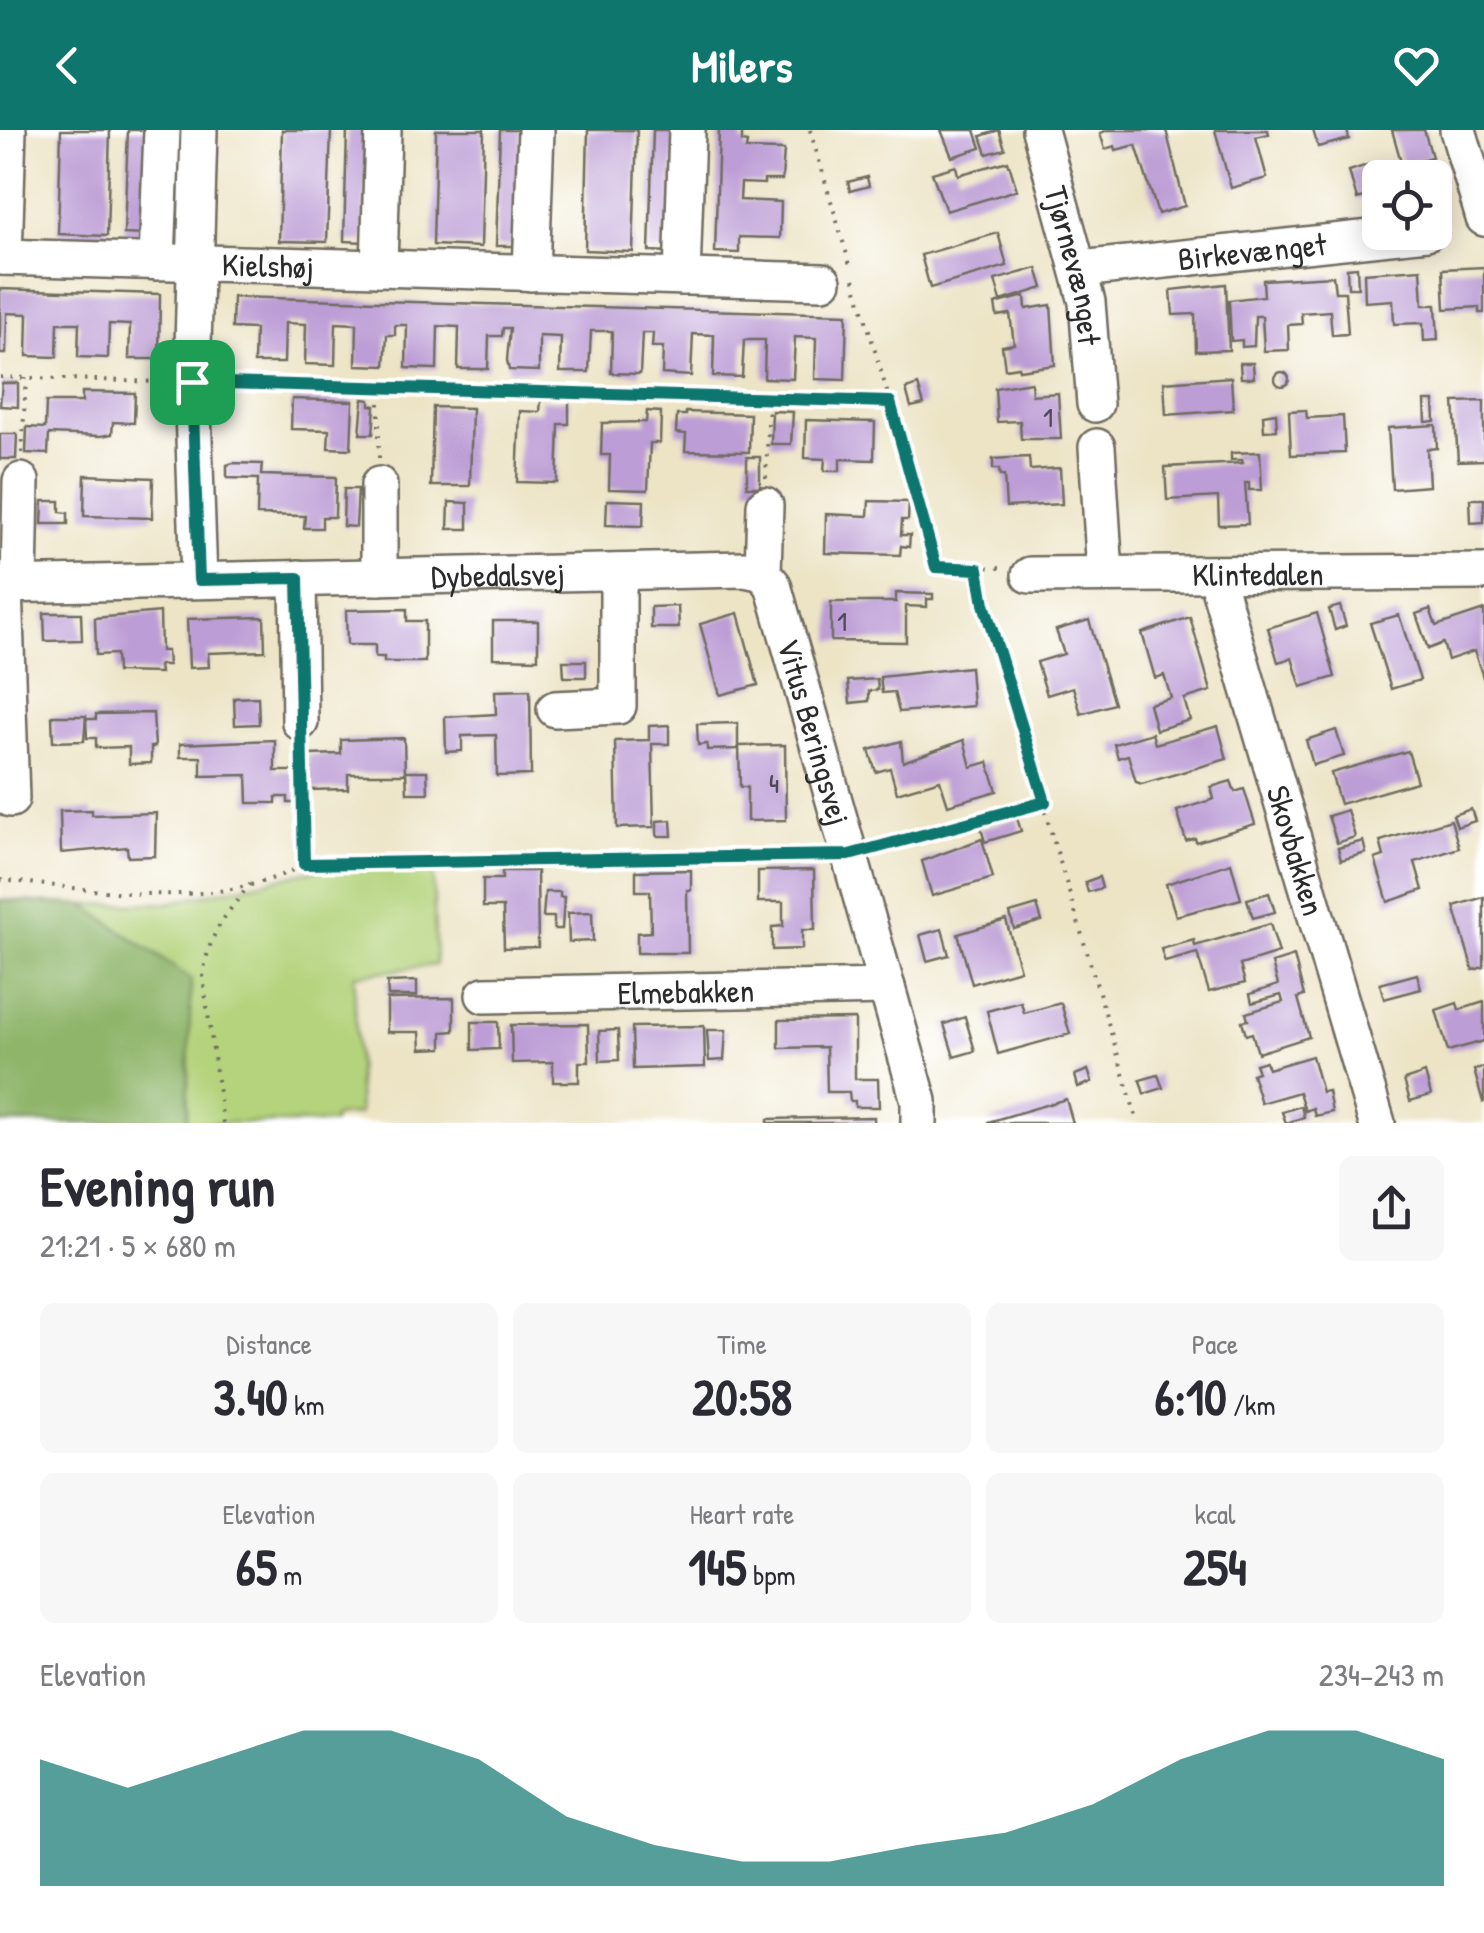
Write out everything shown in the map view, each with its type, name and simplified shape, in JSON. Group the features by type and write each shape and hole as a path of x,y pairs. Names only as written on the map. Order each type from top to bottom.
{"street":[{"name":"Kielshøj","path":"8,130 2,257 822,281"},
{"path":"157,262 162,130"},
{"path":"199,580 192,382 200,130"},
{"path":"379,268 383,130"},
{"path":"531,272 536,130"},
{"path":"682,277 687,130"},
{"name":"Tjørnevænget","path":"1040,130 1087,302 1095,404"},
{"path":"1458,130 1484,218"},
{"path":"1452,230 1484,226"},
{"name":"Birkevænget","path":"1080,269 1362,239"},
{"path":"1098,446 1105,574"},
{"path":"10,799 8,585 20,482"},
{"path":"379,485 379,577"},
{"path":"763,573 764,505"},
{"name":"Dybedalsvej","path":"8,585 745,569 763,573"},
{"path":"555,709 618,706 618,572"},
{"name":"Klintedalen","path":"1030,575 1484,572"},
{"name":"Vitus Beringsvej","path":"763,573 774,585 919,1102 919,1123"},
{"name":"Skovbakken","path":"1215,574 1377,1123"},
{"path":"298,578 300,722"},
{"name":"Elmebakken","path":"484,995 887,986"}],"path":[{"path":"0,377 890,402 936,567 978,569 984,604 1138,1123"},
{"path":"20,482 26,378"},
{"path":"379,388 379,485"},
{"path":"764,505 769,398"},
{"path":"300,722 304,864"},
{"path":"0,880 174,896 274,881 304,864 849,855 1045,802"},
{"path":"223,1123 203,977 215,929 250,884"}],"green space":[{"path":"334,866 433,871 436,965 354,975 359,1114 334,1117 333,1123 0,1123 0,900 84,905 167,903"},
{"path":"0,900 84,905 191,979 187,1123 0,1123"}],"building":[{"path":"61,130 110,130 107,236 58,234"},
{"path":"128,130 149,130 145,235 124,234"},
{"path":"282,130 331,130 327,242 279,241"},
{"path":"347,130 367,130 364,242 344,241"},
{"path":"436,130 484,130 481,247 433,245"},
{"path":"500,130 521,130 517,246 496,246"},
{"path":"588,130 637,130 633,252 585,250"},
{"path":"653,130 674,130 670,252 649,251"},
{"path":"719,130 742,130 746,149 784,150 782,180 741,183 740,200 781,202 780,238 739,237 739,253 715,252"},
{"path":"941,130 975,130 981,148 952,157"},
{"path":"999,130 1005,149 987,154 981,136"},
{"path":"1166,130 1185,206 1158,214 1136,145 1105,149 1100,133"},
{"path":"1215,130 1268,130 1269,134 1256,137 1267,178 1231,188"},
{"path":"1313,130 1347,130 1349,139 1318,147"},
{"path":"1392,130 1424,130 1432,157 1401,160"},
{"path":"1008,161 1017,190 946,211 932,173 956,166 958,175"},
{"path":"1362,167 1362,198 1357,199 1349,171"},
{"path":"867,177 869,186 850,191 848,182"},
{"path":"998,233 1007,266 930,288 921,255"},
{"path":"1357,267 1358,288 1348,288 1347,268"},
{"path":"1484,267 1484,313 1479,313 1479,307 1445,309 1443,269"},
{"path":"1037,268 1043,288 1001,301 995,280"},
{"path":"1421,269 1423,305 1436,305 1438,340 1424,341 1423,323 1394,324 1393,300 1365,302 1364,273"},
{"path":"1333,276 1335,292 1345,292 1348,334 1332,335 1330,311 1301,313 1302,324 1288,325 1289,350 1264,351 1262,316 1255,316 1254,346 1242,347 1242,340 1231,341 1229,300 1264,296 1263,280"},
{"path":"1226,284 1229,350 1196,351 1195,314 1173,315 1171,290"},
{"path":"0,289 160,294 159,359 129,359 130,325 109,324 108,358 78,357 79,323 58,323 57,357 27,356 28,314 7,313 6,354 0,354"},
{"path":"1025,296 1026,309 1051,305 1055,365 1005,369 1002,346 1014,344 1010,314 997,316 995,304"},
{"path":"233,297 847,314 845,380 815,379 816,338 795,337 793,379 764,378 765,340 744,340 742,377 713,376 714,335 693,334 691,376 662,374 663,347 652,347 653,333 642,333 640,374 611,373 612,331 591,331 589,372 560,372 561,337 539,336 539,371 509,370 510,328 503,328 502,336 489,336 488,369 458,369 459,327 438,326 437,369 406,368 407,325 395,325 395,335 387,335 385,366 356,365 357,324 336,323 335,365 305,364 306,324 285,323 284,363 254,363 255,329 232,328"},
{"path":"1240,363 1253,363 1254,378 1241,378"},
{"path":"1282,372 1289,379 1282,386 1275,379"},
{"path":"1231,377 1233,410 1166,415 1164,382"},
{"path":"1031,382 1032,395 1058,393 1061,439 1021,439 1020,421 997,422 995,388"},
{"path":"2,383 18,383 18,407 0,406"},
{"path":"918,385 924,404 911,407 906,389"},
{"path":"82,392 135,393 134,423 113,422 112,434 101,436 49,434 48,454 26,453 27,427 45,428 46,402 82,402"},
{"path":"292,399 353,401 351,449 328,448 329,430 291,429"},
{"path":"363,399 375,406 373,434 360,434"},
{"path":"541,400 569,400 569,424 559,424 557,483 517,482 520,411 540,412"},
{"path":"1425,401 1434,401 1435,421 1426,422"},
{"path":"1484,401 1484,460 1458,461 1454,402"},
{"path":"433,407 472,408 470,486 431,486"},
{"path":"1306,410 1307,418 1343,416 1345,453 1291,455 1289,411"},
{"path":"647,411 661,412 660,443 650,443 648,490 609,489 610,455 601,455 602,423 646,422"},
{"path":"772,411 793,412 791,444 771,444"},
{"path":"1276,413 1277,430 1264,431 1263,415"},
{"path":"750,414 749,452 685,451 686,434 676,433 677,415"},
{"path":"806,420 875,422 874,460 840,459 840,471 824,471 825,459 805,458"},
{"path":"1436,425 1437,448 1427,449 1429,486 1392,489 1388,428"},
{"path":"0,434 17,434 16,459 0,459"},
{"path":"1260,452 1262,490 1249,490 1249,483 1245,483 1248,524 1219,525 1218,497 1167,500 1165,467 1243,463 1231,460 1231,453"},
{"path":"747,457 760,457 760,487 747,487"},
{"path":"1029,457 1030,470 1060,468 1062,504 1006,507 1004,476 1000,476 999,469 993,469 993,459"},
{"path":"262,464 261,475 336,477 335,517 322,517 322,528 304,528 305,516 257,515 258,479 227,478 227,465"},
{"path":"85,475 153,478 152,518 84,516"},
{"path":"344,489 358,489 356,527 343,526"},
{"path":"1470,499 1484,499 1484,522 1471,523"},
{"path":"607,500 644,501 643,526 606,525"},
{"path":"43,501 60,501 60,512 68,513 68,524 42,524"},
{"path":"869,501 909,502 908,520 902,520 901,535 910,535 909,547 901,546 900,555 825,553 826,514 868,516"},
{"path":"449,502 468,503 468,529 448,529"},
{"path":"896,593 933,594 933,599 927,599 927,607 906,606 906,642 831,641 831,602 896,602"},
{"path":"678,606 679,628 651,628 651,607"},
{"path":"1340,606 1346,626 1335,630 1329,609"},
{"path":"407,609 407,621 425,621 425,662 384,662 384,657 375,657 375,645 347,645 346,610"},
{"path":"1430,609 1436,626 1484,610 1484,680 1474,651 1448,660 1443,643 1428,649 1416,614"},
{"path":"160,612 161,651 167,651 168,665 159,665 160,673 117,672 116,654 96,655 95,618"},
{"path":"44,613 81,613 82,640 45,641"},
{"path":"738,613 758,685 720,695 700,624"},
{"path":"1317,613 1335,677 1301,687 1292,658 1278,662 1268,628"},
{"path":"1399,615 1420,680 1391,689 1370,623"},
{"path":"264,617 265,651 208,653 209,667 189,668 187,619"},
{"path":"1190,617 1211,691 1184,699 1190,720 1156,730 1149,704 1171,698 1164,675 1155,678 1142,633"},
{"path":"1089,620 1114,704 1081,714 1073,687 1047,695 1037,662 1064,654 1056,630"},
{"path":"493,621 538,621 538,659 493,658"},
{"path":"563,661 586,661 586,677 564,677"},
{"path":"970,667 973,706 899,712 894,692 882,693 880,677"},
{"path":"877,679 878,690 869,691 869,701 850,703 848,681"},
{"path":"530,690 531,775 497,776 496,735 462,736 462,751 446,752 445,717 496,714 495,691"},
{"path":"258,697 259,724 235,725 234,698"},
{"path":"153,713 155,747 151,747 151,763 129,764 129,747 96,748 96,738 87,738 86,719 96,719 96,714"},
{"path":"52,716 86,716 84,741 53,742"},
{"path":"738,723 738,749 707,750 707,744 698,745 697,724"},
{"path":"669,725 669,744 652,744 654,827 617,828 615,741 649,740 649,726"},
{"path":"1218,726 1227,759 1142,784 1136,782 1128,755 1118,758 1114,744 1152,733 1155,744"},
{"path":"1336,730 1344,756 1313,765 1306,740"},
{"path":"404,738 405,774 348,774 348,789 309,790 308,755 341,754 341,740"},
{"path":"275,740 275,771 296,771 297,803 288,803 288,797 276,797 276,803 248,803 247,775 201,776 201,757 180,757 180,744"},
{"path":"964,740 971,767 988,762 997,791 948,805 940,780 897,793 890,768 876,772 869,750 901,741 903,762"},
{"path":"785,745 786,820 747,821 747,787 740,787 739,746"},
{"path":"1408,751 1417,782 1340,804 1331,773"},
{"path":"406,771 427,771 428,793 407,793"},
{"path":"1231,781 1235,792 1244,789 1255,824 1196,842 1195,838 1186,841 1177,811 1214,799 1211,787"},
{"path":"1471,809 1475,821 1457,827 1453,815"},
{"path":"92,810 92,815 156,813 155,856 128,857 127,847 61,853 60,811"},
{"path":"1347,810 1355,837 1337,843 1328,816"},
{"path":"1017,818 1021,831 985,842 981,828"},
{"path":"671,820 672,836 657,836 657,821"},
{"path":"1451,820 1459,848 1415,862 1423,890 1388,902 1375,859 1384,856 1380,841"},
{"path":"982,839 993,878 932,896 922,861"},
{"path":"1363,841 1366,853 1341,860 1338,848"},
{"path":"1231,863 1241,899 1176,916 1166,884"},
{"path":"691,870 691,890 687,890 688,953 637,953 637,933 651,932 650,891 636,891 636,871"},
{"path":"814,870 815,930 802,930 802,949 772,950 772,927 783,926 783,902 758,902 758,871"},
{"path":"502,871 537,871 538,947 504,948 503,907 483,907 483,879 502,879"},
{"path":"1099,877 1102,888 1088,892 1085,882"},
{"path":"545,892 560,892 560,897 564,897 562,929 554,929 554,917 543,917"},
{"path":"1269,893 1275,912 1253,918 1247,899"},
{"path":"1484,897 1484,967 1473,970 1454,906"},
{"path":"1037,905 1042,921 1014,929 1010,913"},
{"path":"592,912 593,941 569,942 568,913"},
{"path":"1006,920 1020,970 972,984 958,934"},
{"path":"1270,924 1279,953 1240,965 1245,983 1209,992 1197,953 1165,962 1161,949 1194,940 1195,946"},
{"path":"942,929 949,955 927,961 920,935"},
{"path":"1294,956 1304,996 1298,998 1309,1037 1258,1053 1252,1033 1246,1035 1242,1021 1248,1020 1246,1013 1283,1002 1281,995 1252,1003 1250,994 1278,985 1272,963"},
{"path":"1417,974 1421,989 1384,999 1380,984"},
{"path":"417,981 417,996 388,996 387,982"},
{"path":"454,998 454,1031 442,1032 442,1048 421,1049 420,1032 387,1032 387,999"},
{"path":"1021,1002 1024,1013 1061,1003 1070,1034 998,1054 987,1011"},
{"path":"1484,1002 1484,1041 1448,1051 1436,1010 1457,1003 1459,1010"},
{"path":"965,1017 975,1051 954,1057 944,1024"},
{"path":"855,1019 855,1079 878,1079 879,1107 855,1107 849,1092 827,1092 826,1047 779,1048 779,1020"},
{"path":"472,1022 498,1022 499,1049 472,1050"},
{"path":"588,1024 589,1062 579,1062 579,1082 553,1082 553,1062 512,1063 511,1025"},
{"path":"704,1026 705,1067 633,1069 632,1027"},
{"path":"618,1030 619,1060 600,1061 599,1031"},
{"path":"707,1030 726,1030 724,1060 709,1061"},
{"path":"1312,1056 1322,1092 1328,1091 1332,1112 1315,1116 1313,1108 1305,1111 1299,1092 1261,1103 1252,1074 1258,1072 1255,1064 1265,1061 1268,1069"},
{"path":"1484,1067 1484,1102 1483,1102 1474,1070"},
{"path":"1088,1070 1092,1082 1078,1087 1075,1075"},
{"path":"1425,1073 1431,1095 1410,1101 1404,1080"},
{"path":"1158,1075 1163,1088 1144,1094 1140,1080"},
{"path":"1066,1099 1073,1123 988,1123 988,1122"},
{"path":"1301,1106 1304,1117 1286,1123 1282,1112"},
{"path":"874,1117 874,1123 768,1123 768,1119"}],"route":[{"path":"192,382 890,402 936,567 978,569 984,604 1045,802 849,855 304,864 298,578 199,580 192,382"}]}
